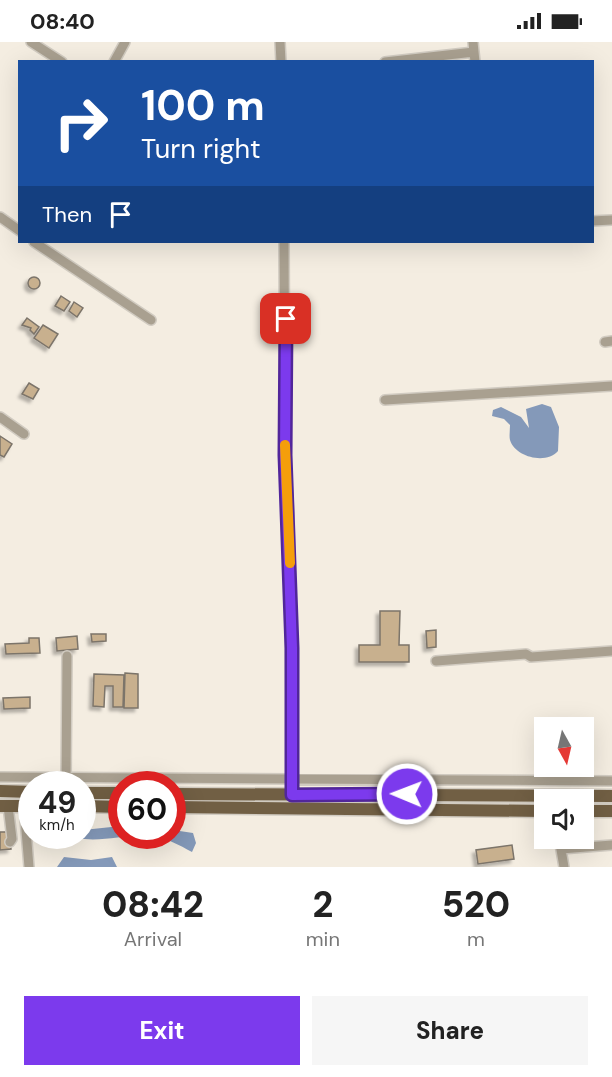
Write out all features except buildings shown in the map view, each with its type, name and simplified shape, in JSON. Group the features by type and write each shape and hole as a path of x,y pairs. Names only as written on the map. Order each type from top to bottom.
{"main road":[{"path":"0,791 18,792"},
{"path":"186,794 390,793 612,796"},
{"path":"186,807 534,811"},
{"path":"594,811 612,811"}],"street":[{"path":"31,42 59,60"},
{"path":"115,60 125,42"},
{"path":"280,42 281,60"},
{"path":"404,60 474,52"},
{"path":"0,217 18,230"},
{"path":"594,221 612,220"},
{"path":"35,243 151,321"},
{"path":"284,243 285,455 296,780 294,795"},
{"path":"385,400 612,386"},
{"path":"0,417 24,434"},
{"path":"435,660 486,655 510,657 526,654 531,657 612,651"},
{"path":"67,656 67,771"},
{"path":"0,777 18,778"},
{"path":"96,781 612,782"},
{"path":"4,806 12,839 10,842"},
{"path":"594,846 612,845"},
{"path":"29,849 29,867"},
{"path":"561,849 564,867"}],"water":[{"path":"542,404 551,407 559,427 558,451 546,458 531,457 518,451 510,440 510,425 504,419 492,416 493,410 501,407 521,417 529,428 526,409"},
{"path":"108,827 108,838 96,839 96,829"},
{"path":"186,832 193,833 196,843 192,852 186,849"},
{"path":"64,857 91,860 112,857 117,867 57,867"}],"slow traffic":[{"path":"285,445 290,563"}],"route":[{"path":"286,319 285,455 292,648 292,795 407,794"}]}
